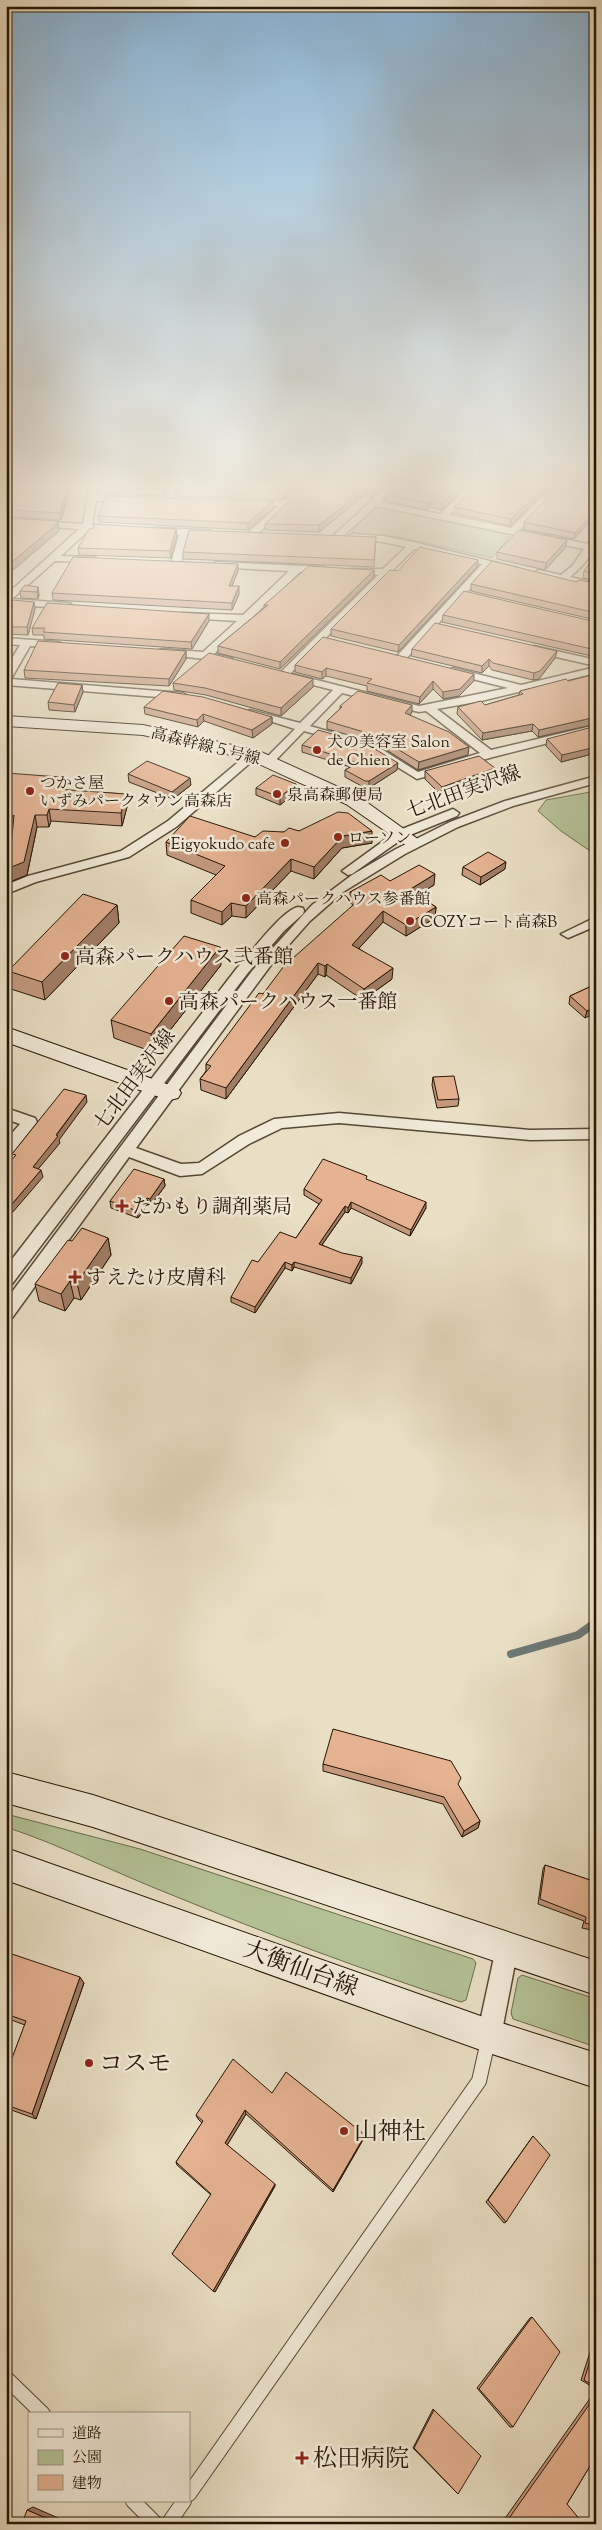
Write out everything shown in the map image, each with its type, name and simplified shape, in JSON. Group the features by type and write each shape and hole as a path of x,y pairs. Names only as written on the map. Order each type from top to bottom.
{"main road":[{"name":"高森幹線５号線","path":"6,721 143,730 253,755 352,800 407,838"},
{"path":"6,1034 162,1090"},
{"path":"6,1787 93,1811 596,1978"},
{"name":"大衡仙台線","path":"6,1864 489,2036 596,2071"}],"street":[{"path":"7,601 76,607"},
{"path":"206,655 263,601"},
{"path":"359,601 325,639 279,673 401,706 430,709 596,670"},
{"path":"401,658 437,626 460,601"},
{"path":"175,614 244,618"},
{"path":"6,641 75,646"},
{"path":"6,678 26,643"},
{"path":"519,645 596,663"},
{"path":"154,651 206,655 235,662"},
{"path":"438,667 520,688"},
{"path":"6,682 162,693 198,699"},
{"path":"269,761 304,728 340,689"},
{"path":"430,709 489,754"},
{"path":"241,710 350,741"},
{"path":"369,746 417,776 489,754 596,728"},
{"path":"6,890 32,879 132,850 172,824 253,755"},
{"name":"七北田実沢線","path":"407,838 497,796 596,771"},
{"path":"6,1313 128,1151 162,1090 292,931 339,888 407,838 490,809 596,779"},
{"path":"568,934 595,922"},
{"name":"七北田実沢線","path":"6,1279 162,1090"},
{"path":"6,1113 30,1122 6,1151"},
{"path":"128,1151 180,1170 202,1168 244,1140 279,1123 339,1118 530,1135 596,1134"},
{"path":"489,2036 506,1948"}],"lane":[{"path":"190,2493 479,2081 489,2036"},
{"path":"6,2378 40,2412"},
{"path":"134,2502 156,2524"},
{"path":"168,2524 183,2502"}],"green space":[{"path":"596,791 596,855 561,831 538,811 546,800"},
{"path":"6,1814 140,1849 473,1959 476,1963 466,2000 461,2002 315,1951 151,1887 6,1827"},
{"path":"522,1975 596,1999 596,2047 513,2019 511,2013 518,1978"}],"building":[{"path":"12,601 34,602 27,627 6,627 6,609"},
{"path":"197,601 233,601 232,603"},
{"path":"269,601 342,601 280,662 218,646 268,605 264,605"},
{"path":"359,601 440,601 399,645 331,629"},
{"path":"455,601 507,601 596,622 596,650 443,615"},
{"path":"545,601 596,601 596,613"},
{"path":"47,603 209,614 191,642 43,632 45,628 32,628"},
{"path":"435,623 557,651 540,671 534,673 493,663 489,659 482,666 412,649"},
{"path":"323,637 474,674 460,689 443,692 433,681 420,697 367,683 372,679 326,668 322,672 295,665"},
{"path":"38,641 186,651 169,679 24,670"},
{"path":"209,653 313,679 281,708 205,688 173,683"},
{"path":"596,674 596,717 539,730 533,724 483,733 458,707 481,701 485,705 523,694 520,691 566,679 568,681"},
{"path":"58,683 82,685 74,705 48,702"},
{"path":"163,691 203,697 272,717 252,730 203,714 197,720 144,707"},
{"path":"358,691 412,705 405,713 449,732 469,747 419,762 374,735 327,721 342,707 340,706"},
{"path":"596,726 596,747 562,755 547,739"},
{"path":"318,730 365,743 398,763 369,781 365,781 345,770 358,763 302,745"},
{"path":"479,756 495,768 442,787 425,771"},
{"path":"147,761 190,778 172,792 128,774"},
{"path":"6,773 60,777 56,789 126,794 121,813 49,809 47,815 35,815 24,862 9,868 14,815 9,820 6,820"},
{"path":"273,775 296,784 280,797 256,788"},
{"path":"338,812 348,813 372,831 343,836 314,867 291,859 246,906 231,903 222,912 191,900 225,866 166,842 190,816 255,837 263,831 284,832 289,828 299,831"},
{"path":"488,852 506,862 481,877 463,867"},
{"path":"419,865 435,874 409,890 436,907 406,925 383,911 352,945 393,968 364,989 327,964 325,966 318,963 226,1088 200,1079 211,1066 206,1064 259,993 263,994 284,966 361,898 350,892 381,875 390,881"},
{"path":"83,894 117,905 42,982 8,971"},
{"path":"184,936 220,947 151,1034 111,1020"},
{"path":"596,984 596,1006 587,1011 570,996"},
{"path":"454,1076 459,1099 438,1100 433,1077"},
{"path":"64,1089 86,1095 56,1135 58,1136 33,1167 41,1170 6,1211 6,1166 16,1155 12,1154"},
{"path":"323,1159 367,1176 366,1179 426,1202 411,1230 351,1202 348,1208 345,1206 319,1244 342,1253 362,1257 351,1278 294,1262 292,1265 285,1262 255,1307 231,1297 252,1260 258,1262 280,1232 296,1238 322,1200 304,1189"},
{"path":"134,1169 164,1179 150,1199 147,1198 137,1211 110,1201"},
{"path":"82,1228 108,1238 77,1283 70,1281 61,1294 35,1284 68,1240 72,1241"},
{"path":"333,1729 451,1761 461,1778 458,1784 480,1821 464,1831 444,1797 323,1764"},
{"path":"545,1865 596,1882 596,1926 585,1923 586,1917 540,1899"},
{"path":"6,1952 80,1977 32,2114 6,2105 6,2074 26,2021 6,2014"},
{"path":"233,2059 272,2093 286,2072 365,2135 333,2190 245,2110 225,2143 275,2184 213,2291 172,2254 211,2194 176,2162 203,2121 196,2115"},
{"path":"533,2136 550,2155 506,2222 488,2200"},
{"path":"532,2317 560,2352 513,2427 479,2389"},
{"path":"596,2342 596,2387 584,2380"},
{"path":"596,2395 596,2456 567,2504 581,2521 579,2524 505,2524"},
{"path":"434,2410 481,2456 458,2494 414,2448"},
{"path":"27,2510 60,2524 22,2524"}],"waterway":[{"path":"511,1654 578,1635 596,1622"}],"place":[{"name":"犬の美容室 Salon de Chien","path":"317,750"},
{"name":"つかさ屋 いずみパークタウン高森店","path":"30,791"},
{"name":"泉高森郵便局","path":"277,794"},
{"name":"ローソン","path":"338,837"},
{"name":"Eigyokudo cafe","path":"285,843"},
{"name":"高森パークハウス参番館","path":"246,898"},
{"name":"COZYコート高森B","path":"410,921"},
{"name":"高森パークハウス弐番館","path":"65,956"},
{"name":"高森パークハウス一番館","path":"169,1001"},
{"name":"たかもり調剤薬局","path":"122,1206"},
{"name":"すえたけ皮膚科","path":"75,1277"},
{"name":"コスモ","path":"89,2063"},
{"name":"山神社","path":"344,2131"},
{"name":"松田病院","path":"302,2458"}]}
